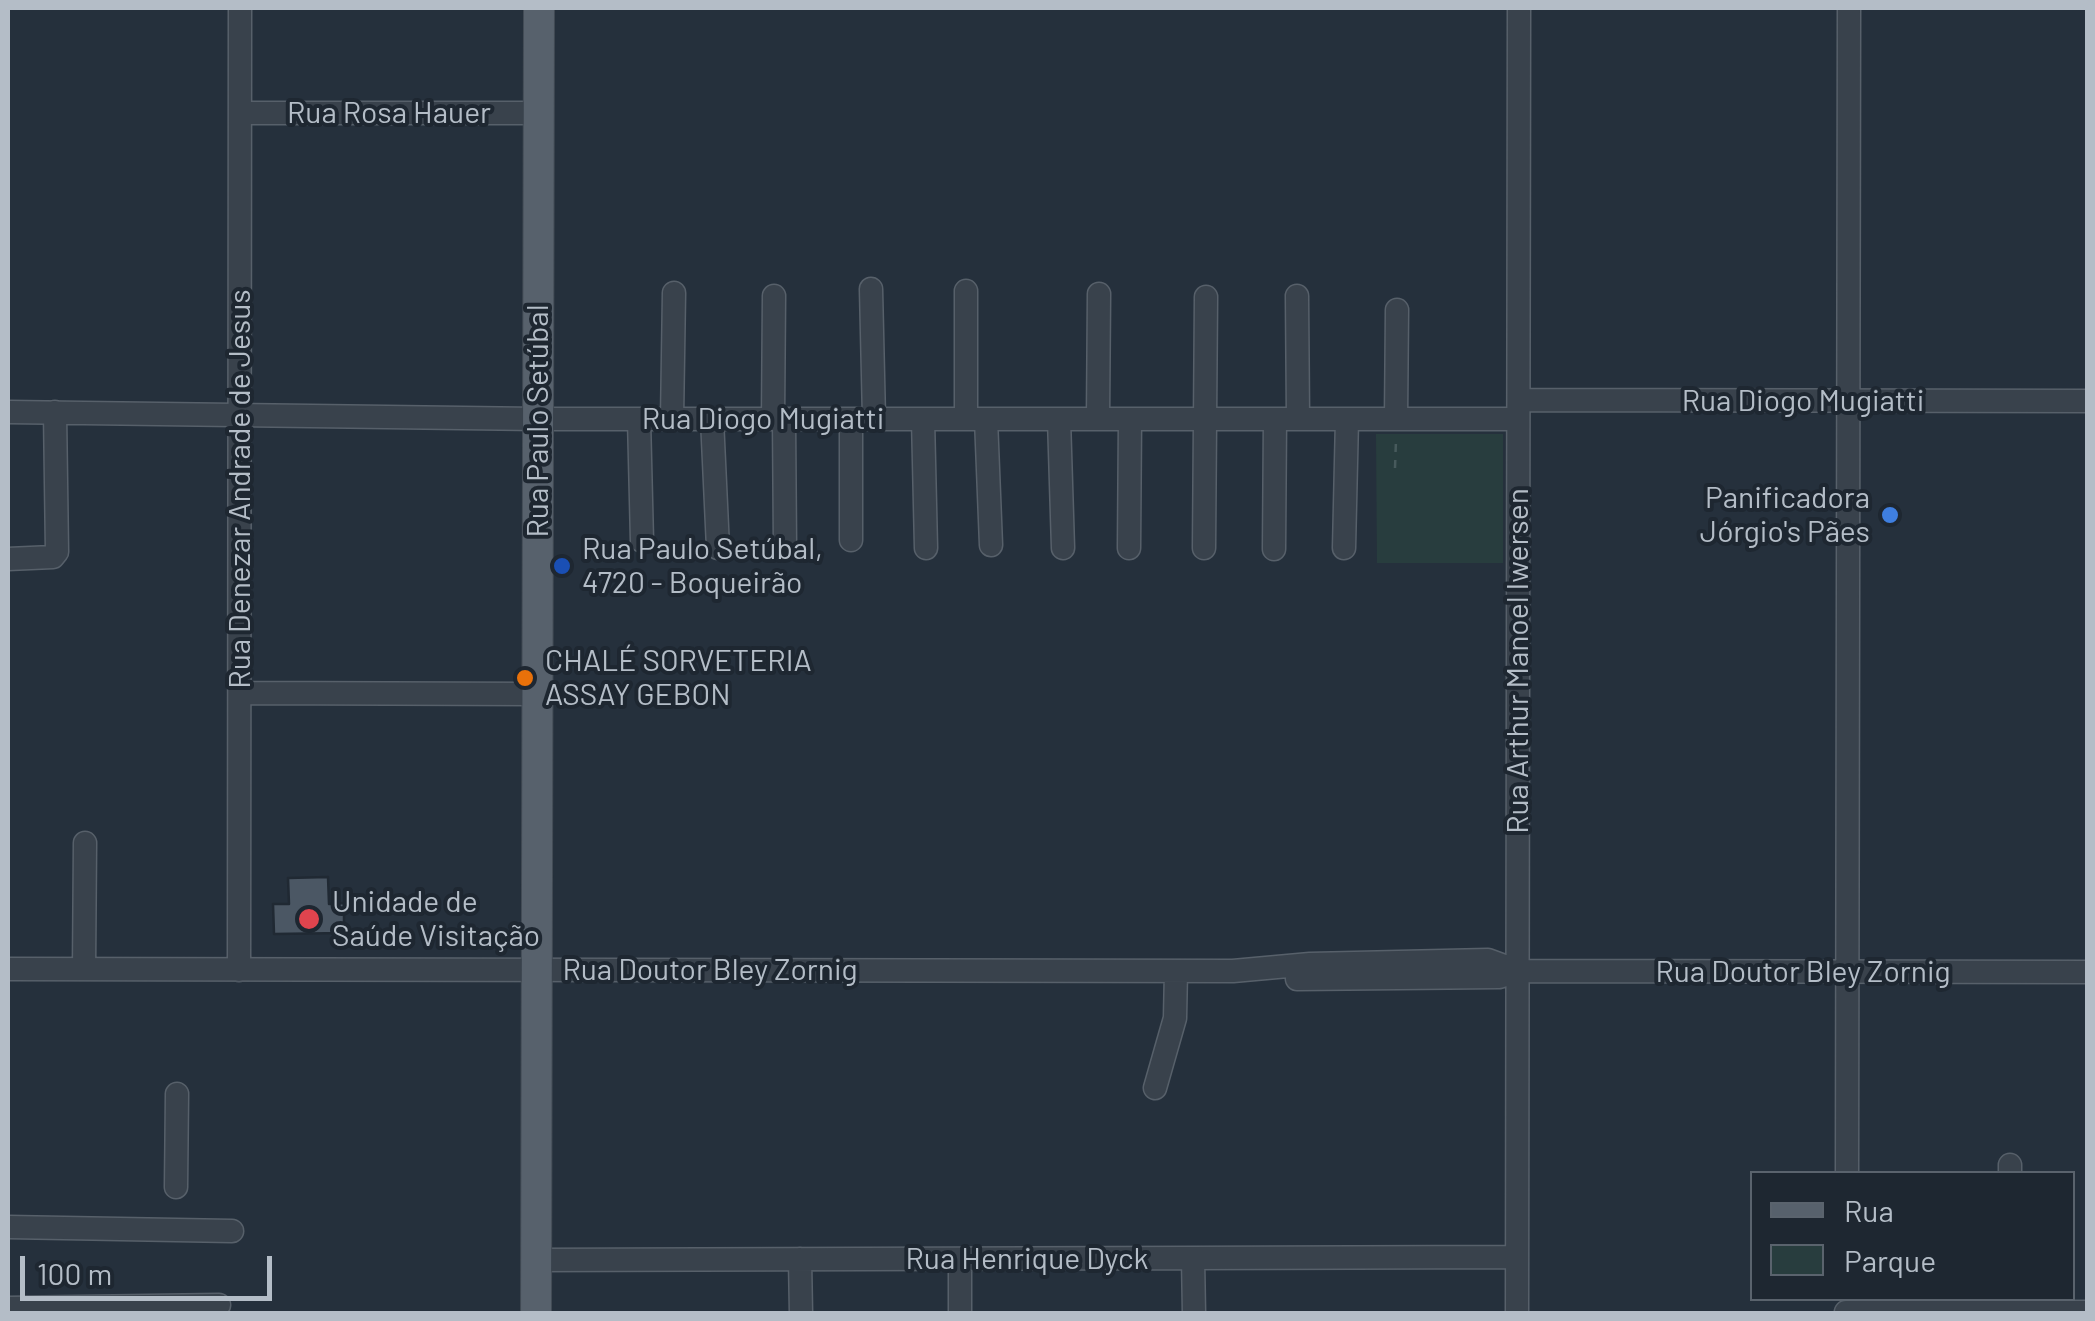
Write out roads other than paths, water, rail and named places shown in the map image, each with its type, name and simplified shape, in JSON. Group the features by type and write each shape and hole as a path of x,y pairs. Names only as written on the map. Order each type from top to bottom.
{"main road":[{"name":"Rua Paulo Setúbal","path":"536,1314 539,8"}],"street":[{"name":"Rua Denezar Andrade de Jesus","path":"240,8 240,970"},
{"name":"Rua Arthur Manoel Iwersen","path":"1517,1314 1519,8"},
{"path":"1846,1171 1849,8"},
{"name":"Rua Rosa Hauer","path":"240,113 539,113"},
{"path":"851,540 871,289"},
{"path":"966,291 991,546"},
{"path":"672,419 674,293"},
{"path":"1098,419 1099,294"},
{"path":"774,296 786,548"},
{"path":"1274,549 1297,296"},
{"path":"1204,548 1206,297"},
{"path":"1396,310 1396,419"},
{"name":"Rua Diogo Mugiatti","path":"8,412 240,412 538,419 1396,419 1518,409 1848,401 2088,401"},
{"path":"8,559 53,557 57,552 56,412"},
{"path":"639,419 642,541"},
{"path":"712,419 718,548"},
{"path":"924,419 926,548"},
{"path":"1059,419 1062,548"},
{"path":"1130,419 1130,548"},
{"path":"1344,548 1347,419"},
{"path":"240,694 537,694"},
{"path":"84,970 85,843"},
{"name":"Rua Doutor Bley Zornig","path":"8,969 1233,971 1310,964 1488,960 1518,971 2088,972"},
{"path":"1154,1088 1175,1018 1176,971"},
{"path":"176,1094 176,1188"},
{"path":"8,1227 232,1231"},
{"name":"Rua Henrique Dyck","path":"536,1260 1517,1257"},
{"path":"1193,1258 1194,1314"},
{"path":"800,1259 800,1314"},
{"path":"960,1259 960,1314"},
{"path":"8,1308 219,1305"},
{"path":"1846,1313 2088,1312"}],"place":[{"name":"Panificadora Jórgio's Pães","path":"1890,515"},
{"name":"Rua Paulo Setúbal, 4720 - Boqueirão","path":"562,566"},
{"name":"CHALÉ SORVETERIA ASSAY GEBON","path":"525,678"},
{"name":"Unidade de Saúde Visitação","path":"309,919"}]}
